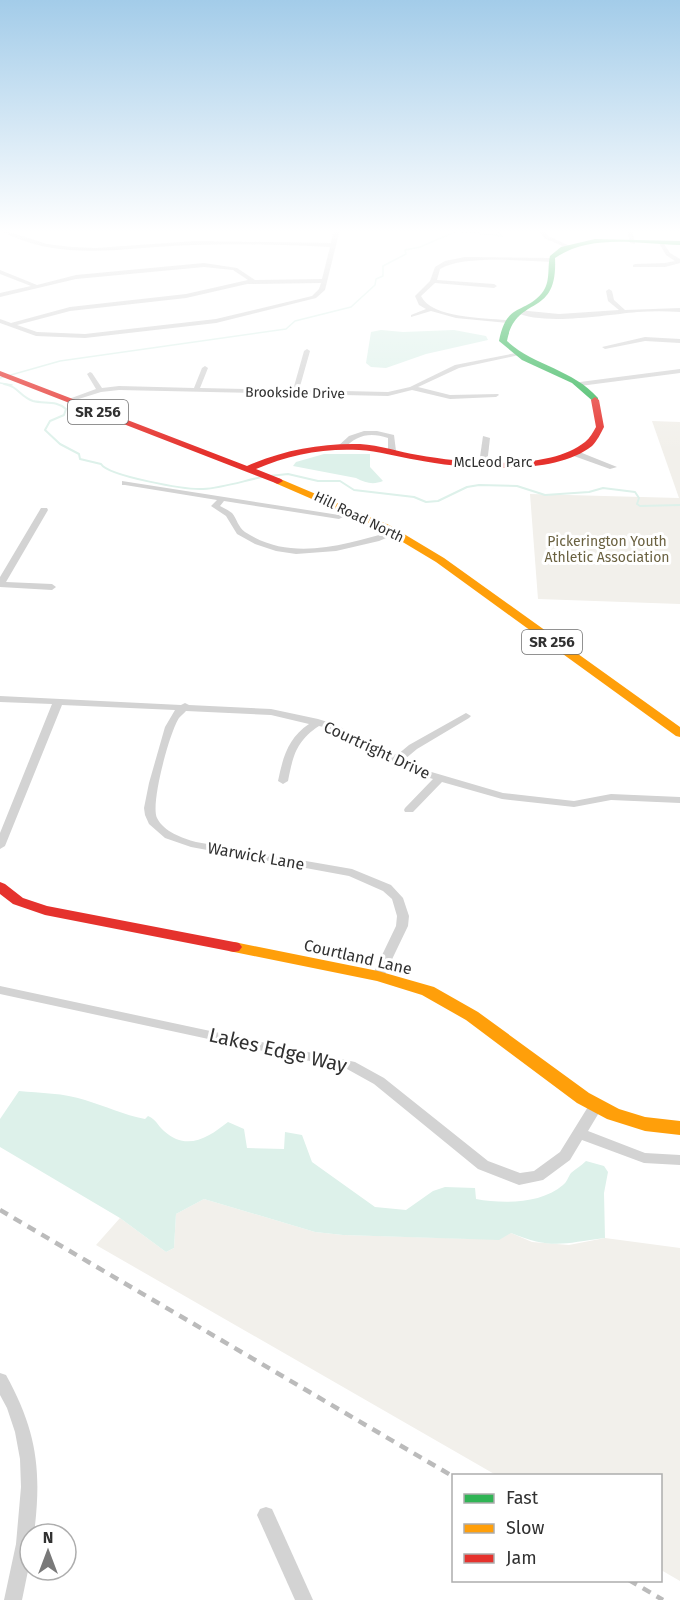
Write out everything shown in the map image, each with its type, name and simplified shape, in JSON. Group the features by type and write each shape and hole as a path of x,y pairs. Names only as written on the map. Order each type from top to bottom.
{"street":[{"path":"10,325 72,309 117,304"},
{"path":"0,321 36,334 76,337 216,321 289,304"},
{"path":"424,304 431,309 506,322"},
{"path":"529,304 506,322 502,338 516,354 580,384 680,371"},
{"path":"614,304 623,311"},
{"path":"413,316 431,309"},
{"path":"518,312 565,318 623,311 680,310"},
{"path":"605,347 645,339 680,341"},
{"path":"295,393 307,351"},
{"name":"Brookside Drive","path":"69,400 100,390 380,395 412,388 457,366 516,354"},
{"path":"196,390 205,368"},
{"name":"Hill Road North","path":"0,373 340,506 394,533 440,560 680,733"},
{"path":"90,374 100,390"},
{"name":"McLeod Parc","path":"253,471 293,453 341,447 392,452 429,460 483,464 539,462 574,453 597,438 600,423 594,398 580,384"},
{"path":"412,388 450,397 496,396"},
{"path":"483,464 486,438"},
{"path":"574,453 613,467"},
{"path":"125,483 339,517"},
{"path":"222,499 215,506 230,515 238,530 258,543 285,549 308,551 344,549 394,533"},
{"path":"44,510 0,584 52,587"},
{"name":"Courtright Drive","path":"0,699 258,710 318,722 342,731 439,779 502,796 574,804 612,797 680,800"},
{"path":"0,846 58,702"},
{"name":"Warwick Lane","path":"185,706 170,727 149,798 150,814 154,823 171,836 195,845 352,873 387,888 397,898 403,916 402,926 378,976"},
{"path":"398,760 413,747 466,716"},
{"path":"283,781 292,746 303,733 318,722"},
{"path":"408,810 439,779"},
{"name":"Courtland Lane","path":"3,893 45,910 378,976 441,998 596,1106 639,1123 680,1128"},
{"name":"Lakes Edge Way","path":"0,990 350,1065 378,1081 483,1166 509,1177 538,1176 565,1156 596,1106"},
{"path":"580,1134 644,1158 680,1160"},
{"path":"0,1380 21,1422 30,1484 30,1510 24,1553 13,1600"},
{"path":"266,1515 304,1600"}],"green space":[{"name":"Pickerington Youth Athletic Association","path":"652,421 680,422 680,604 538,599 530,494 679,498"},
{"path":"204,1199 315,1232 343,1235 477,1239 511,1233 532,1242 569,1245 605,1238 680,1248 680,1581 662,1571 662,1474 494,1474 96,1245 120,1218 166,1252 174,1248 176,1214"}],"shaded area":[{"path":"381,330 403,332 454,330 486,336 488,340 426,354 386,368 371,367 366,363 371,332"},
{"path":"324,454 370,454 370,467 383,481 370,483 356,478 293,466 296,462"},
{"path":"19,1091 69,1096 137,1117 145,1119 148,1116 164,1131 181,1141 198,1140 228,1122 244,1129 247,1148 284,1149 285,1132 302,1135 312,1162 375,1207 406,1210 433,1191 445,1187 475,1188 476,1199 487,1201 510,1202 533,1199 544,1196 563,1185 571,1173 586,1161 604,1166 608,1172 604,1193 605,1238 558,1244 537,1242 511,1233 499,1240 343,1235 315,1232 204,1199 176,1214 174,1248 166,1252 120,1218 0,1147 0,1119"}],"waterway":[{"path":"0,378 60,361 286,329 295,321 351,307 355,304"},
{"path":"0,383 12,385"},
{"path":"4,384 13,387 33,401 55,403 66,409 64,415 50,421 45,430 60,444 79,454 80,459 101,464 118,473 165,485 194,489 225,486 262,477"},
{"path":"269,476 288,474 318,481 340,481 354,490 414,497 426,502 438,501 467,487 479,485 517,486 545,495 589,492 603,488 635,492 639,498 637,504 640,506 680,505"}],"railway":[{"path":"0,1210 452,1476"},
{"path":"632,1582 663,1600"}],"traffic: fast":[{"path":"533,304 510,319 505,328 503,341 525,358 575,381 595,400"}],"traffic: slow":[{"path":"278,481 385,527 440,560 680,733"},
{"path":"234,947 378,976 428,991 472,1016 583,1098 613,1114 645,1124 680,1128"}],"traffic: jam":[{"path":"0,373 278,481"},
{"path":"248,469 288,454 344,447 384,450 417,458 465,464 509,465 552,460 571,454 593,439 600,427 595,400"},
{"path":"0,887 18,901 45,910 234,947"}]}
